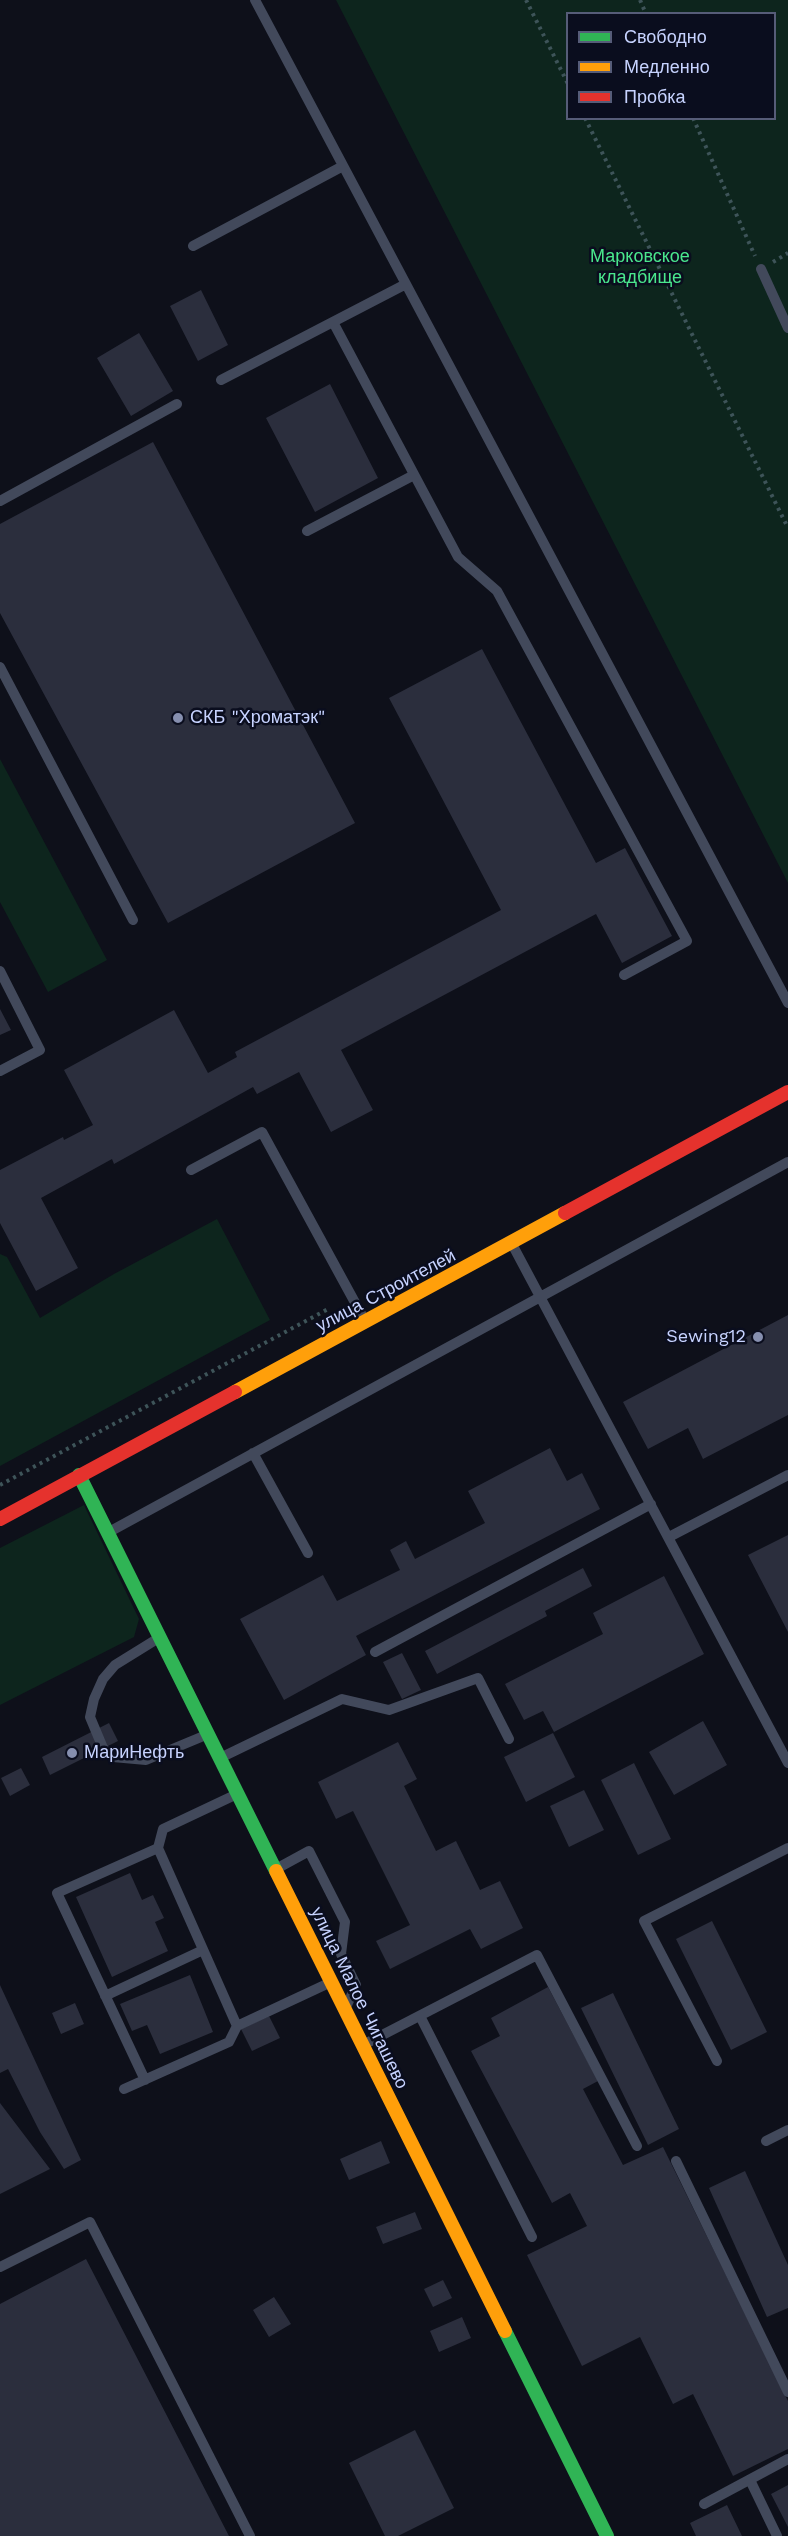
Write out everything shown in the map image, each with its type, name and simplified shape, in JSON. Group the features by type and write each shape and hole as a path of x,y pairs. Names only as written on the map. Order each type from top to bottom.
{"street":[{"name":"улица Строителей","path":"0,1519 788,1092"},
{"name":"улица Малое Чигашево","path":"79,1475 607,2536"}],"lane":[{"path":"255,0 788,1003"},
{"path":"193,246 343,166"},
{"path":"761,269 788,328"},
{"path":"221,380 406,284"},
{"path":"333,322 458,557 497,591 687,941 624,975"},
{"path":"0,501 177,404"},
{"path":"307,531 414,475"},
{"path":"0,667 133,920"},
{"path":"0,971 40,1050 0,1071"},
{"path":"191,1170 262,1132 366,1322"},
{"path":"108,1532 788,1162"},
{"path":"512,1243 788,1763"},
{"path":"253,1453 308,1553"},
{"path":"669,1537 788,1475"},
{"path":"375,1653 651,1504"},
{"path":"160,1638 115,1665 103,1679 94,1699 90,1717 103,1748 113,1757 146,1760 208,1734"},
{"path":"220,1758 342,1699 388,1710 478,1678 509,1739"},
{"path":"237,2026 158,1848 163,1829 238,1794"},
{"path":"145,2080 57,1893 158,1848"},
{"path":"717,2061 645,1921 788,1848"},
{"path":"276,1869 309,1851 345,1922 341,1954 356,1985 345,2009"},
{"path":"105,1996 203,1950"},
{"path":"363,2045 537,1955 637,2146"},
{"path":"124,2089 229,2042 237,2026 332,1982"},
{"path":"420,2016 532,2237"},
{"path":"766,2141 788,2130"},
{"path":"675,2161 788,2392"},
{"path":"0,2267 90,2222 250,2536"},
{"path":"704,2504 788,2459"},
{"path":"750,2480 777,2536"}],"path":[{"path":"526,0 566,82"},
{"path":"586,120 788,528"},
{"path":"694,120 761,269"},
{"path":"0,1485 19,1475"}],"green space":[{"name":"Марковское кладбище","path":"336,0 788,0 788,883"},
{"path":"0,759 107,960 48,992 0,902"},
{"path":"217,1219 270,1320 0,1466 0,1254 7,1257 40,1318 114,1274"},
{"path":"84,1505 139,1619 134,1637 0,1705 0,1548"}],"building":[{"path":"201,290 228,345 198,361 170,306"},
{"path":"139,333 173,391 131,416 97,358"},
{"path":"330,384 378,478 315,512 266,418"},
{"name":"СКБ \"Хроматэк\"","path":"153,442 355,823 168,923 0,613 0,524"},
{"path":"482,649 596,863 625,848 672,936 622,963 596,914 341,1050 373,1110 331,1132 299,1072 257,1094 253,1087 114,1164 112,1159 41,1198 78,1268 36,1291 0,1223 0,1170 63,1137 64,1140 93,1125 64,1070 174,1010 208,1073 237,1057 235,1052 501,910 389,698"},
{"path":"0,1009 11,1030 0,1035"},
{"path":"788,1315 788,1415 703,1459 688,1428 648,1449 623,1402"},
{"path":"550,1448 567,1481 582,1473 600,1509 356,1636 366,1655 284,1700 240,1619 323,1575 337,1601 400,1570 390,1550 406,1541 415,1559 485,1523 468,1491"},
{"path":"788,1535 788,1632 748,1555"},
{"path":"583,1568 592,1586 545,1611 547,1616 437,1674 425,1651"},
{"path":"664,1576 704,1654 554,1732 543,1711 524,1720 505,1684 603,1634 593,1613"},
{"path":"402,1653 421,1690 402,1699 383,1662"},
{"path":"703,1721 727,1765 674,1795 649,1752"},
{"name":"МариНефть","path":"109,1723 118,1741 50,1775 42,1757"},
{"path":"553,1733 575,1777 526,1802 504,1757"},
{"path":"398,1742 417,1779 404,1786 436,1851 456,1841 480,1890 500,1881 523,1928 481,1949 470,1929 390,1969 376,1941 410,1925 353,1811 336,1819 318,1782"},
{"path":"634,1763 671,1839 638,1855 601,1780"},
{"path":"21,1768 30,1785 10,1796 1,1778"},
{"path":"584,1790 604,1830 569,1847 550,1806"},
{"path":"130,1873 142,1900 153,1895 164,1918 155,1922 168,1951 112,1977 76,1897"},
{"path":"712,1921 767,2032 731,2050 676,1939"},
{"path":"190,1975 213,2032 160,2054 147,2025 132,2031 120,2004"},
{"path":"0,1985 81,2160 64,2169 40,2132 8,2069 0,2073"},
{"path":"548,1987 598,2081 583,2089 623,2165 663,2147 788,2401 788,2449 733,2476 693,2394 673,2404 640,2337 582,2366 527,2255 587,2226 570,2193 552,2203 471,2051 500,2036 491,2018"},
{"path":"613,1993 679,2129 648,2145 581,2008"},
{"path":"75,2003 84,2024 61,2034 52,2013"},
{"path":"269,2016 280,2038 252,2051 241,2029"},
{"path":"0,2103 50,2169 0,2194"},
{"path":"381,2141 390,2163 349,2180 340,2159"},
{"path":"745,2171 788,2265 788,2308 767,2317 709,2188"},
{"path":"415,2212 422,2229 383,2244 376,2227"},
{"path":"86,2259 229,2536 0,2536 0,2304"},
{"path":"443,2280 452,2298 433,2307 424,2289"},
{"path":"274,2297 291,2324 269,2337 253,2310"},
{"path":"462,2317 471,2338 439,2352 430,2331"},
{"path":"415,2430 454,2508 398,2536 385,2536 349,2463"},
{"path":"788,2485 788,2527 771,2494"},
{"path":"727,2505 742,2536 696,2536 690,2523"}],"traffic: fast":[{"path":"79,1475 276,1871"},
{"path":"505,2331 607,2536"}],"traffic: slow":[{"path":"235,1392 565,1213"},
{"path":"276,1871 505,2331"}],"traffic: jam":[{"path":"565,1213 788,1092"},
{"path":"0,1519 235,1392"}],"place":[{"name":"СКБ \"Хроматэк\"","path":"178,718"},
{"name":"Sewing12","path":"758,1337"},
{"name":"МариНефть","path":"72,1753"}]}
